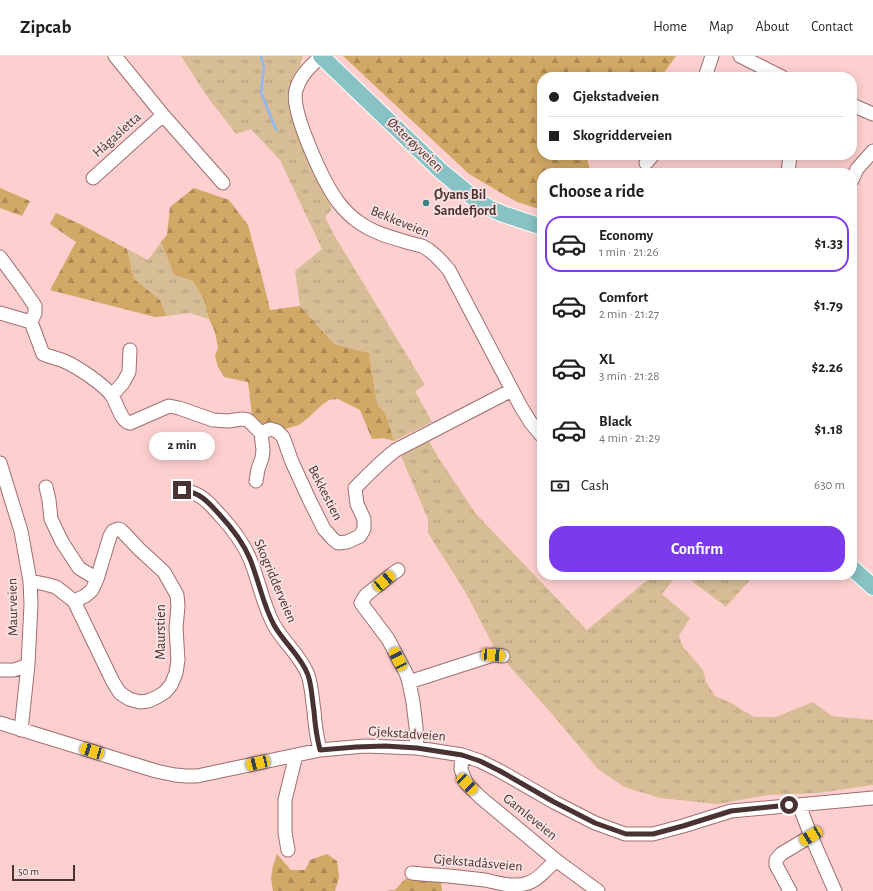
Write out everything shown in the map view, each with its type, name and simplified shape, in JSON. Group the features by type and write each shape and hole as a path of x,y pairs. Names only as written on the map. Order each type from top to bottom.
{"main road":[{"name":"Østerøyveien","path":"321,56 440,171 475,199 489,208 503,214 537,225"},
{"path":"857,573 873,587"}],"street":[{"name":"Hågasletta","path":"114,56 162,115 223,183"},
{"name":"Bekkeveien","path":"321,56 306,71 300,80 296,90 295,99 297,112 306,139 325,180 338,202 349,215 361,224 380,233 422,246 435,255 449,270 512,390 531,423 537,430"},
{"path":"707,72 712,56"},
{"path":"740,56 772,72"},
{"path":"857,108 873,114"},
{"name":"Hågasletta","path":"93,178 162,115"},
{"path":"857,169 873,151"},
{"path":"0,257 34,306 35,313 31,322 44,354 66,362 99,382 112,395 122,417 127,423 169,406 213,420 248,420 261,433 263,450 256,481"},
{"path":"0,313 31,322"},
{"path":"112,395 123,383 129,372 130,350"},
{"name":"Bekkestien","path":"261,433 270,429 277,431 283,437 292,462 324,529 338,543 347,542 360,536 364,529 364,519 357,504 355,488 386,457 396,450 512,390"},
{"name":"Maurveien","path":"0,463 21,531 30,581 28,666 21,730"},
{"path":"46,487 51,519 62,542 79,568 97,579"},
{"name":"Skogridderveien","path":"182,490 193,492 202,497 234,531 245,548 253,566 262,596 274,624 282,638 300,660 307,674 311,685 320,750"},
{"name":"Maurstien","path":"30,581 56,588 74,601 113,682 120,693 129,700 140,702 157,697 165,692 171,685 176,673 178,660 176,628 178,606 177,595 164,572 121,530 118,529 113,531 110,536 97,579 92,590 85,596 74,601"},
{"path":"398,570 366,595 361,604 388,639 406,674 413,702 417,748"},
{"path":"409,682 493,655 502,656"},
{"path":"0,670 14,670 28,666"},
{"name":"Gjekstadveien","path":"0,723 156,771 186,776 197,776 320,750 365,746 417,748 462,755 480,761 500,771 554,802 595,823 626,834 653,834 731,811 873,798"},
{"path":"288,850 285,833 285,800 296,755"},
{"name":"Gamleveien","path":"462,755 461,769 467,784 480,797 557,861 598,891"},
{"path":"799,804 835,891"},
{"path":"790,891 776,865 776,860 781,854 811,836"},
{"name":"Gjekstadåsveien","path":"412,873 508,884 525,884 538,879 553,863 557,861"}],"green space":[{"path":"181,56 303,56 290,99 301,142 332,209 325,217 334,235 425,385 415,391 432,422 394,441 385,413 377,404 369,353 334,344 300,306 295,271 322,249 280,160 251,129 236,134 206,95"},
{"path":"343,56 676,56 665,72 537,72 537,160 587,160 590,168 537,168 537,208 517,202 469,174"},
{"path":"0,188 30,201 22,216 0,208"},
{"path":"194,188 229,200 248,225 270,310 300,306 334,344 369,353 377,404 385,413 394,441 383,438 372,439 360,410 338,399 329,400 299,425 285,429 261,425 252,415 248,382 224,377 218,367 215,356 218,348 215,332 209,319 204,300 193,281 174,275 161,242 167,235 170,207"},
{"path":"56,213 127,249 134,279 160,300 167,316 155,317 50,290 76,242 50,224"},
{"path":"161,242 174,275 193,281 204,300 209,319 189,313 167,316 160,300 134,279 127,249 148,260"},
{"path":"429,441 476,514 537,578 537,580 539,580 587,630 647,580 673,580 662,594 690,618 679,636 683,647 703,670 706,682 715,696 731,703 754,717 776,717 813,702 832,716 873,720 873,785 819,793 768,795 718,804 660,798 624,787 598,769 496,651 466,593 428,533 428,519 401,456"},
{"path":"691,580 750,580 726,607"},
{"path":"277,854 291,870 305,870 310,860 327,854 337,861 339,877 335,891 273,891 271,878"},
{"path":"419,876 432,877 441,883 442,891 386,891 395,890 405,879"}],"waterway":[{"path":"261,56 264,67 261,92 276,130"}],"place":[{"name":"Øyans Bil Sandefjord","path":"426,203"}],"route":[{"path":"182,490 193,492 202,497 234,531 245,548 253,566 268,612 282,638 300,660 307,674 311,685 320,750 347,747 385,746 417,748 462,755 480,761 500,771 554,802 595,823 626,834 653,834 731,811 789,805"}]}
